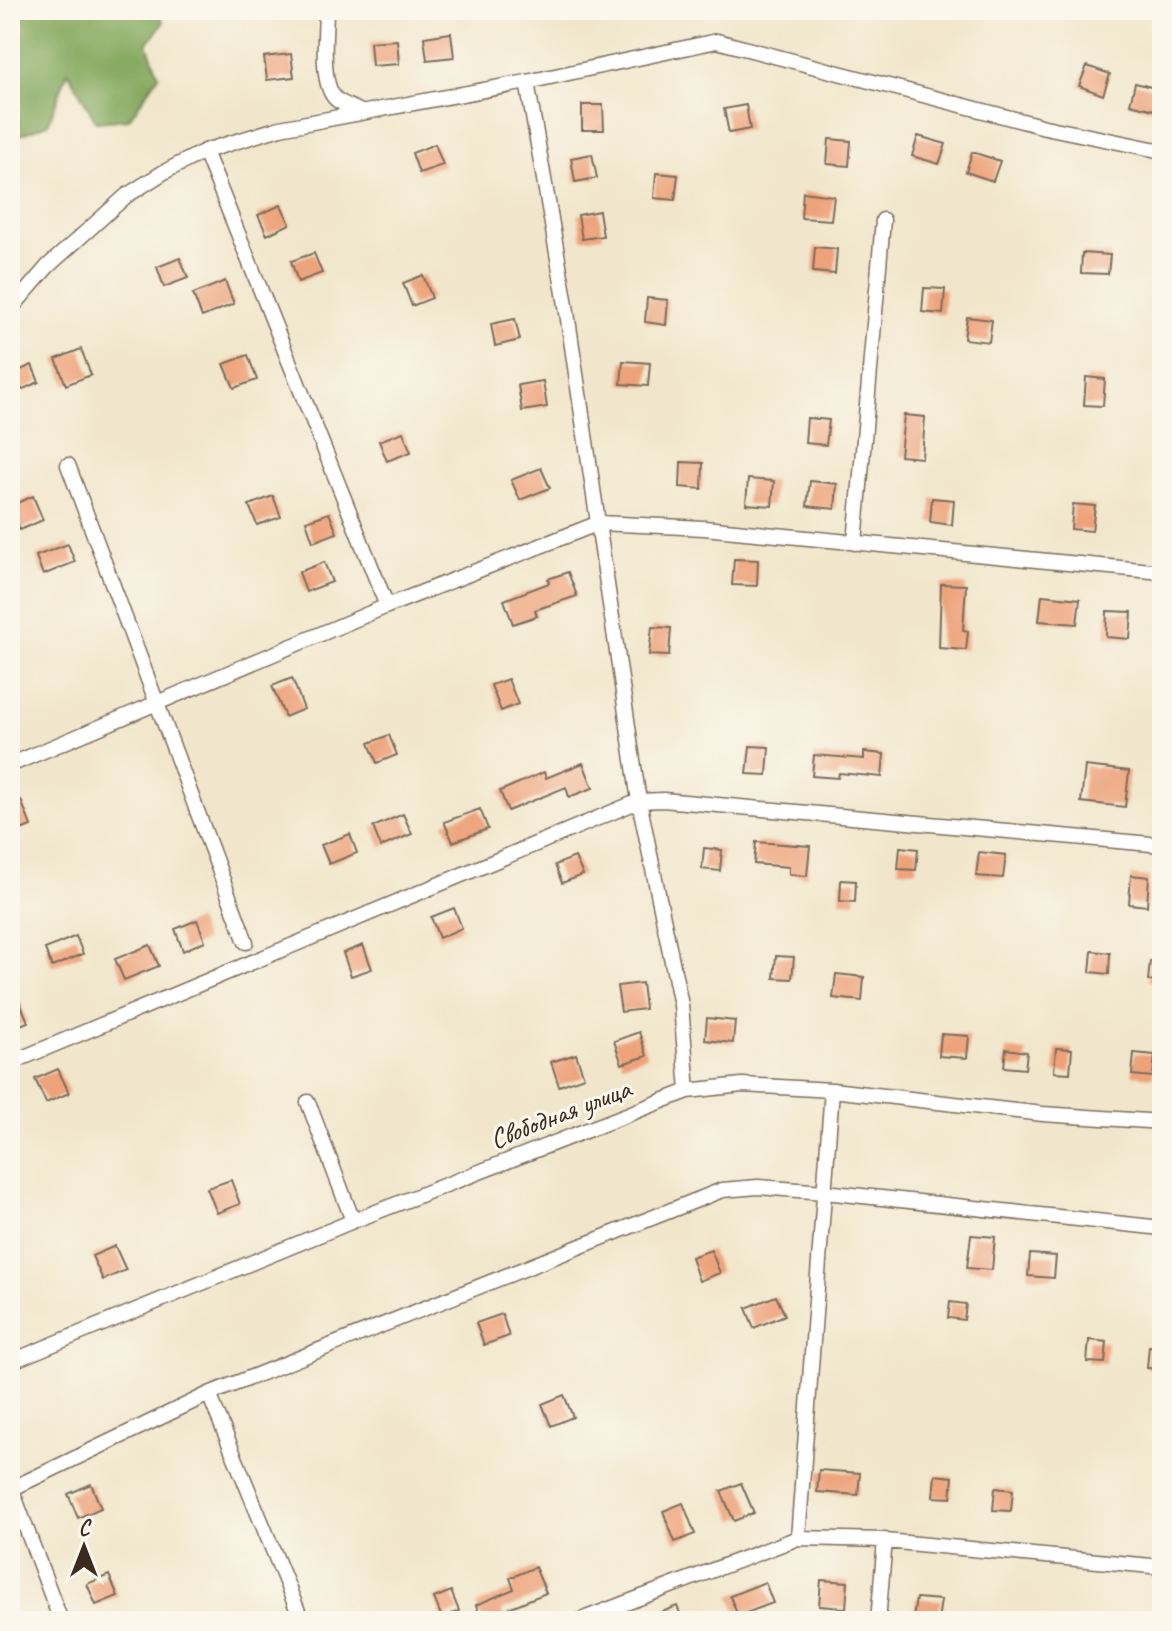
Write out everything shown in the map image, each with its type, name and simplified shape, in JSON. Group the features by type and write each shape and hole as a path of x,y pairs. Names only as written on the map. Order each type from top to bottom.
{"street":[{"path":"326,10 326,79 336,99 361,112"},
{"path":"10,310 48,266 126,196 205,151 280,128 527,82 717,41 1045,127 1162,151"},
{"path":"527,82 565,299 639,801 681,1005 688,1091"},
{"path":"205,151 387,606"},
{"path":"855,543 883,220"},
{"path":"68,465 246,942"},
{"path":"10,765 387,606 599,523 704,528 1162,572"},
{"path":"10,1063 639,801 663,800 1162,845"},
{"name":"Свободная улица","path":"10,1362 353,1221 688,1091 742,1085 832,1090 1043,1114 1162,1122"},
{"path":"798,1538 832,1090"},
{"path":"308,1102 353,1221"},
{"path":"61,1621 11,1487 209,1394 722,1190 758,1187 825,1192 1162,1228"},
{"path":"209,1394 302,1621"},
{"path":"578,1621 798,1538 885,1540 1162,1567"},
{"path":"878,1621 885,1540"}],"green space":[{"path":"10,10 159,10 163,23 147,44 159,75 129,119 96,122 68,71 48,124 10,139"}],"building":[{"path":"451,33 454,57 427,60 424,37"},
{"path":"397,40 399,64 372,66 370,42"},
{"path":"291,54 294,77 267,80 264,57"},
{"path":"1087,66 1110,74 1103,95 1079,86"},
{"path":"1135,83 1159,89 1154,110 1130,104"},
{"path":"582,105 603,105 604,130 582,130"},
{"path":"746,105 750,129 729,133 724,109"},
{"path":"918,136 946,144 939,164 912,156"},
{"path":"829,139 851,141 849,166 827,164"},
{"path":"435,144 443,165 419,173 412,153"},
{"path":"972,152 1000,161 993,181 966,172"},
{"path":"592,154 597,178 575,182 571,158"},
{"path":"656,173 678,175 675,200 654,198"},
{"path":"803,192 834,196 831,220 801,218"},
{"path":"281,205 290,224 267,235 258,215"},
{"path":"599,211 603,236 582,239 578,215"},
{"path":"815,247 837,249 835,274 813,272"},
{"path":"314,253 322,273 298,282 291,261"},
{"path":"1082,253 1110,255 1108,274 1081,273"},
{"path":"180,258 188,278 164,287 157,267"},
{"path":"423,275 432,298 412,306 403,283"},
{"path":"225,281 234,304 202,317 193,294"},
{"path":"924,288 945,289 943,314 922,312"},
{"path":"647,298 668,300 666,325 645,322"},
{"path":"967,317 992,320 989,342 964,339"},
{"path":"515,319 520,340 495,346 491,324"},
{"path":"81,349 91,375 66,385 56,359"},
{"path":"248,355 257,380 234,388 224,364"},
{"path":"623,361 650,363 648,386 621,384"},
{"path":"32,365 39,382 21,390 13,373"},
{"path":"1086,377 1105,379 1103,406 1084,405"},
{"path":"543,381 547,407 522,411 518,385"},
{"path":"904,415 925,417 922,458 900,456"},
{"path":"807,418 829,420 826,445 805,443"},
{"path":"403,432 411,452 387,461 379,441"},
{"path":"681,462 703,463 702,489 680,487"},
{"path":"541,468 550,488 520,500 511,480"},
{"path":"748,479 774,481 772,506 746,504"},
{"path":"810,481 837,484 835,509 807,506"},
{"path":"33,496 43,520 20,530 10,506"},
{"path":"273,496 281,517 257,525 249,505"},
{"path":"932,498 954,500 952,525 930,522"},
{"path":"1073,504 1095,506 1092,531 1071,529"},
{"path":"329,513 337,533 313,542 306,521"},
{"path":"68,544 75,562 43,575 36,556"},
{"path":"734,559 758,560 757,586 732,585"},
{"path":"324,562 332,582 306,592 299,572"},
{"path":"568,572 577,596 535,610 537,616 513,624 504,600 549,583 548,579"},
{"path":"941,584 966,585 963,630 968,631 966,650 939,648"},
{"path":"1042,595 1080,599 1077,624 1039,621"},
{"path":"1107,611 1132,612 1130,639 1106,637"},
{"path":"652,627 671,628 669,656 649,655"},
{"path":"292,678 304,709 285,717 272,686"},
{"path":"508,679 518,704 501,711 491,685"},
{"path":"389,735 397,755 377,763 369,743"},
{"path":"750,746 769,747 767,775 747,774"},
{"path":"864,752 884,754 882,777 839,773 838,778 812,776 814,755 864,759"},
{"path":"583,763 593,788 569,797 566,787 508,811 500,791 544,772 546,778"},
{"path":"1085,766 1129,771 1125,807 1081,802"},
{"path":"21,800 31,826 10,834 10,805"},
{"path":"480,809 488,829 453,842 444,822"},
{"path":"403,814 412,834 381,847 373,827"},
{"path":"350,834 357,853 329,864 321,845"},
{"path":"756,842 810,846 807,876 789,874 789,867 754,864"},
{"path":"900,847 918,849 916,870 898,869"},
{"path":"704,848 722,850 720,871 702,869"},
{"path":"979,852 1006,855 1003,878 976,876"},
{"path":"575,857 583,875 562,883 555,865"},
{"path":"1131,875 1149,877 1147,906 1129,904"},
{"path":"841,880 856,881 855,902 840,901"},
{"path":"454,908 462,928 439,938 431,917"},
{"path":"197,920 205,941 183,951 175,929"},
{"path":"76,936 83,954 52,967 45,949"},
{"path":"150,945 159,966 124,980 115,959"},
{"path":"363,945 372,969 351,976 343,953"},
{"path":"1092,951 1110,953 1109,974 1090,972"},
{"path":"776,956 794,957 792,979 774,978"},
{"path":"1150,961 1162,962 1162,982 1148,981"},
{"path":"836,974 864,977 862,1001 833,998"},
{"path":"10,978 28,1022 10,1029"},
{"path":"642,983 645,1009 621,1012 617,986"},
{"path":"707,1018 735,1021 733,1043 705,1040"},
{"path":"639,1032 647,1056 622,1064 614,1041"},
{"path":"941,1034 969,1036 967,1058 939,1056"},
{"path":"1056,1048 1072,1049 1070,1073 1054,1072"},
{"path":"1006,1049 1027,1052 1025,1069 1004,1067"},
{"path":"1134,1053 1155,1055 1153,1077 1132,1075"},
{"path":"576,1054 584,1077 559,1086 551,1062"},
{"path":"58,1069 69,1093 46,1103 35,1079"},
{"path":"231,1180 240,1204 217,1213 207,1188"},
{"path":"971,1235 995,1237 992,1270 967,1268"},
{"path":"115,1246 126,1270 103,1280 92,1256"},
{"path":"711,1250 720,1273 699,1281 691,1257"},
{"path":"1030,1254 1056,1256 1054,1278 1028,1276"},
{"path":"776,1296 785,1315 754,1328 746,1308"},
{"path":"950,1302 966,1304 964,1320 948,1318"},
{"path":"502,1314 509,1336 484,1345 476,1323"},
{"path":"1089,1340 1107,1342 1105,1363 1087,1362"},
{"path":"1149,1346 1162,1347 1162,1369 1147,1368"},
{"path":"564,1395 573,1417 551,1426 542,1404"},
{"path":"819,1470 860,1473 858,1495 817,1492"},
{"path":"935,1475 953,1477 951,1498 933,1497"},
{"path":"741,1483 754,1513 734,1521 721,1491"},
{"path":"91,1484 101,1508 78,1518 68,1494"},
{"path":"995,1488 1013,1490 1011,1511 993,1510"},
{"path":"683,1503 695,1534 675,1542 663,1511"},
{"path":"535,1567 546,1593 501,1611 504,1617 482,1621 476,1605 514,1589 510,1578"},
{"path":"109,1575 118,1596 96,1605 87,1584"},
{"path":"821,1580 848,1582 846,1608 819,1606"},
{"path":"765,1582 773,1603 738,1616 730,1596"},
{"path":"451,1591 459,1611 442,1618 434,1598"},
{"path":"916,1598 941,1600 938,1621 913,1619"},
{"path":"677,1606 683,1621 642,1621 642,1620"}]}
